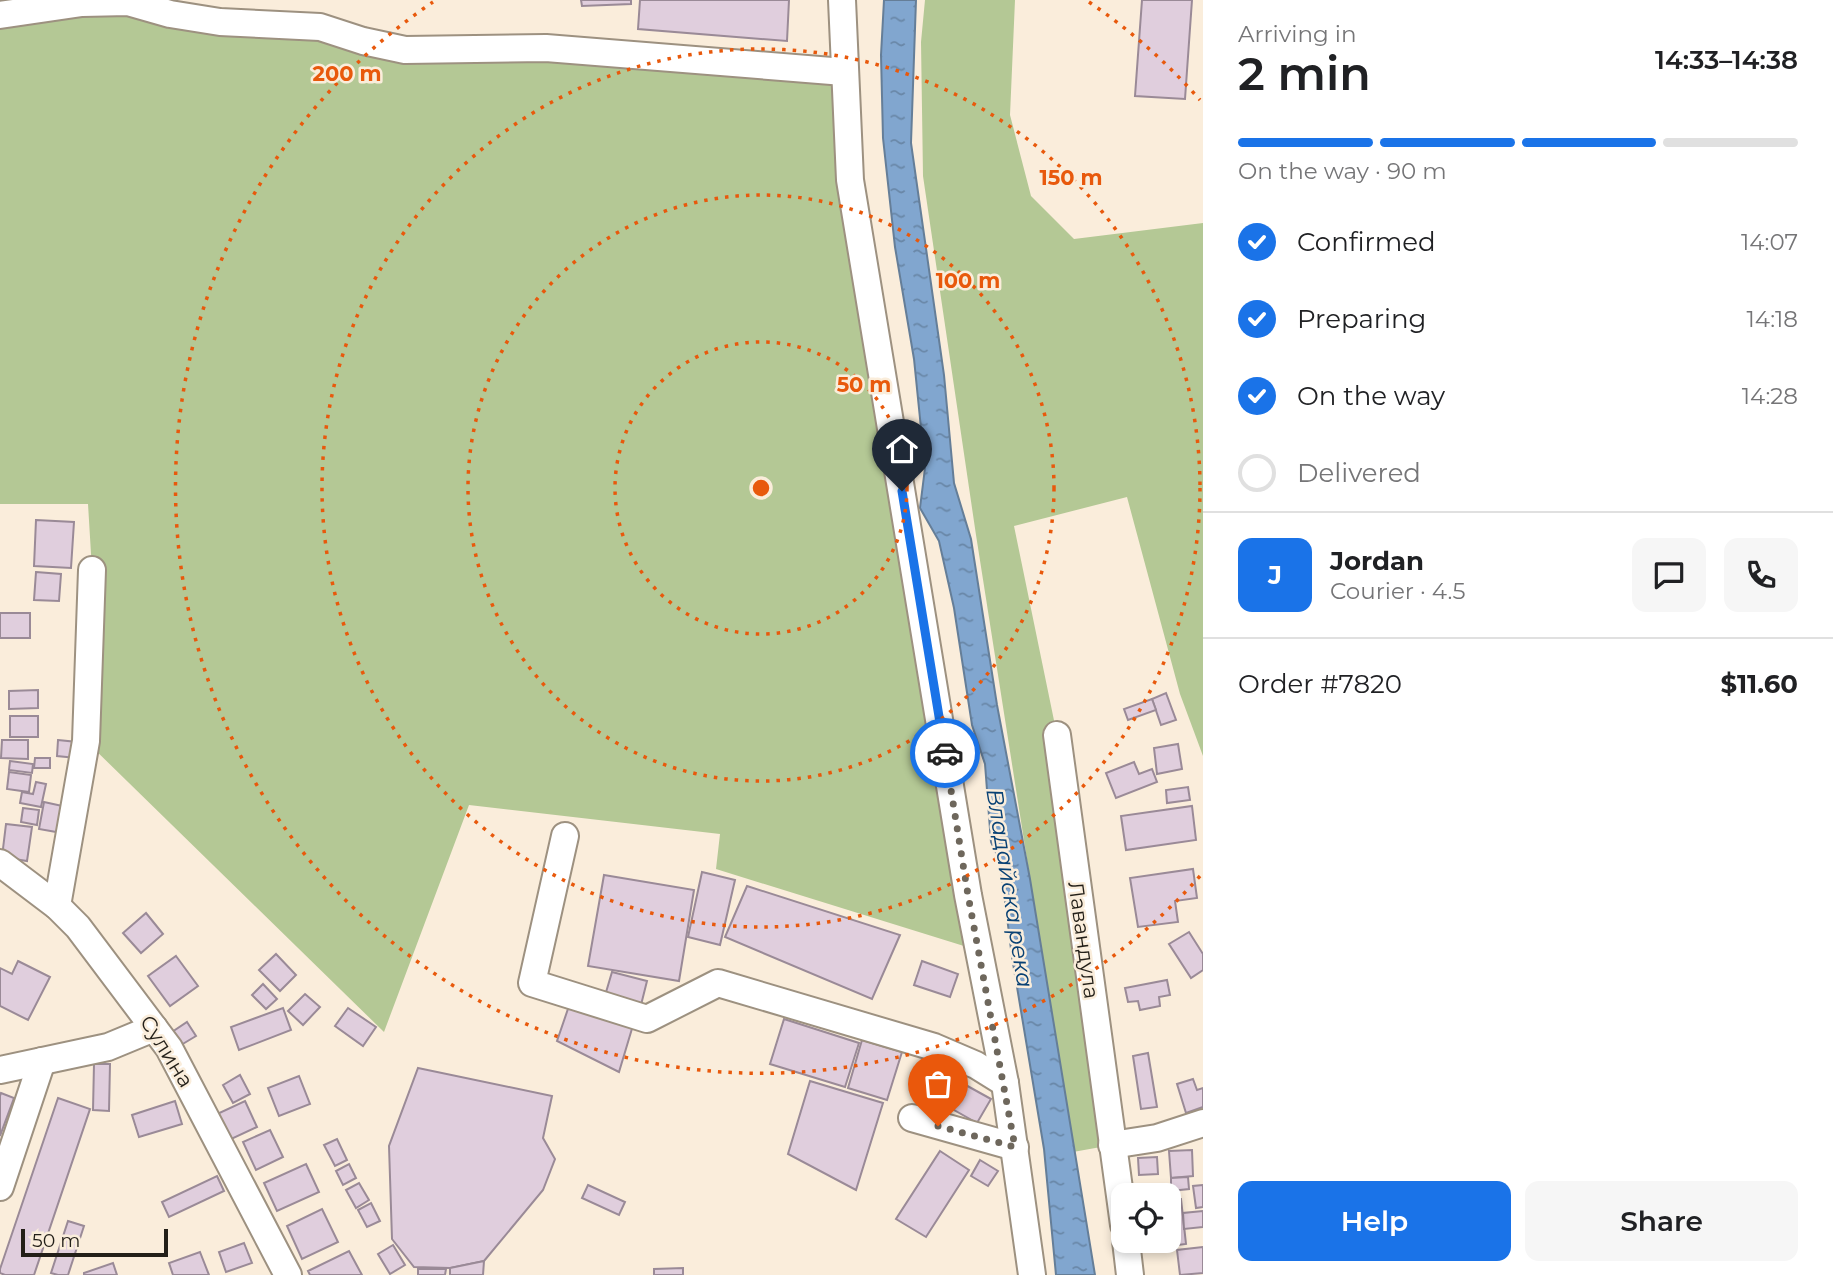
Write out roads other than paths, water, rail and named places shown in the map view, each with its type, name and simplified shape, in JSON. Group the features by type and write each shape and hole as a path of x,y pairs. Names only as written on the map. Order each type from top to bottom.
{"street":[{"path":"842,0 850,180 968,895 1005,1083 1032,1275"},
{"path":"0,15 82,3 128,2 170,15 220,22 320,27 363,41 405,50 546,48 844,72"},
{"path":"57,906 86,741 92,570"},
{"name":"Лавандула","path":"1056,735 1118,1183"},
{"path":"565,836 532,983 647,1018 718,983 934,1047 976,1065 1005,1083"},
{"name":"Сулина","path":"0,863 57,906 78,927 169,1048 288,1275"},
{"path":"0,1070 108,1048 155,1028"},
{"path":"0,1187 42,1062"},
{"path":"912,1118 1015,1147"},
{"path":"1112,1145 1157,1138 1203,1123"},
{"path":"1127,1253 1130,1275"}],"water":[{"name":"Владайска река","path":"884,0 916,0 911,143 944,375 954,483 971,539 1095,1275 1056,1275 1044,1149 1012,957 1000,861 991,842 985,764 972,725 954,608 939,541 920,508 925,468 914,359 895,247 883,138 881,55"}]}
